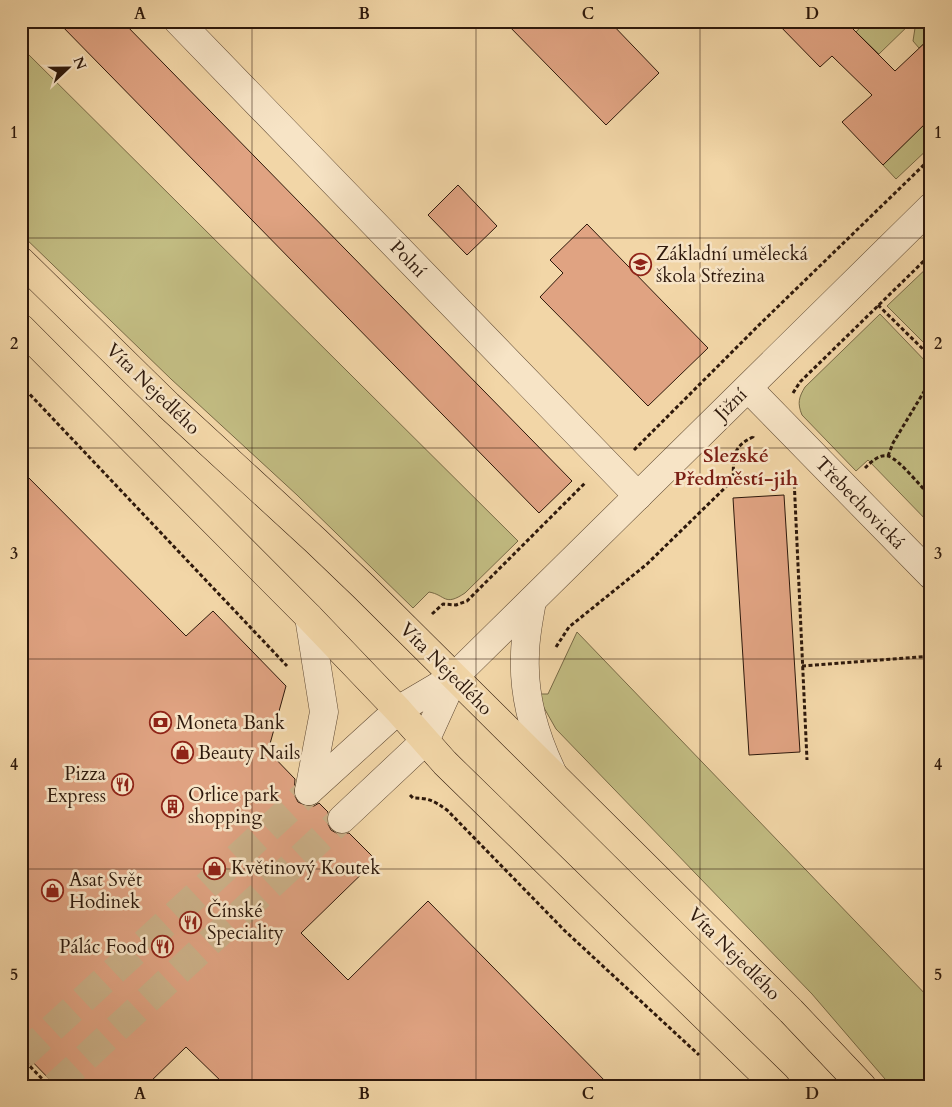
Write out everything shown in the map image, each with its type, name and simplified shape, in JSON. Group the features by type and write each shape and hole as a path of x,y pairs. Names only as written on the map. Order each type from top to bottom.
{"main road":[{"name":"Víta Nejedlého","path":"21,261 168,405 316,541 792,1010 862,1086"},
{"path":"21,328 309,617 398,710 444,763 776,1086"}],"street":[{"name":"Polní","path":"178,21 638,496"},
{"name":"Jižní","path":"454,677 931,207"},
{"name":"Třebechovická","path":"748,388 931,575"},
{"path":"532,601 525,654 525,684 534,730 554,776"},
{"path":"309,617 324,712 309,790 398,710 454,677"},
{"path":"342,819 425,741 454,677"}],"path":[{"path":"432,615 443,604 456,605 467,601 616,452 630,454 760,324 931,158"},
{"path":"792,397 800,382 931,254"},
{"path":"878,305 930,355"},
{"path":"930,355 931,350"},
{"path":"888,456 898,435 931,382"},
{"path":"21,385 293,673"},
{"path":"555,648 569,627 648,564 732,480 734,452 744,442 753,437 748,388"},
{"path":"860,473 878,457 888,456 898,462 931,497"},
{"path":"794,468 807,760"},
{"path":"802,666 931,656"},
{"path":"412,798 425,798 434,801 447,810 565,931 703,1059"},
{"path":"21,1057 49,1086"}],"shaded area":[{"path":"866,21 913,21 879,54 856,32"},
{"path":"921,21 931,21 931,37 919,48 913,41 915,28"},
{"path":"21,47 518,541 465,593 449,600 429,592 413,608 297,495 171,379 21,234"},
{"path":"931,118 931,146 896,179 883,165"},
{"path":"931,264 931,350 887,306"},
{"path":"880,314 929,365 931,373 924,383 931,386 931,525 868,460 856,471 802,415 799,404 805,387"},
{"path":"577,632 931,1000 931,1086 891,1086 812,994 556,729 543,706 539,694 548,694"}],"building":[{"path":"57,21 122,21 572,481 539,513"},
{"path":"504,21 609,21 659,73 606,125"},
{"path":"775,21 845,21 895,71 931,37 931,118 883,165 842,122 872,95 832,56 820,67"},
{"path":"458,185 497,226 467,255 428,215"},
{"path":"587,224 708,348 648,406 540,297 563,273 550,260"},
{"name":"Orlice park shopping","path":"21,470 186,636 213,611 286,686 268,751 295,779 294,794 298,802 307,806 314,806 319,803 328,812 327,822 331,830 338,834 349,833 376,860 301,933 348,980 428,901 610,1086 226,1086 186,1047 146,1086 56,1086 21,1050"},
{"path":"784,495 800,752 749,755 733,498"}],"tunnel":[{"path":"21,1057 309,791"},
{"path":"55,1086 342,819"}],"place":[{"name":"Základní umělecká škola Střezina","path":"640,265"},
{"name":"Moneta Bank","path":"160,723"},
{"name":"Beauty Nails","path":"182,753"},
{"name":"Pizza Express","path":"122,785"},
{"name":"Orlice park shopping","path":"172,806"},
{"name":"Květinový Koutek","path":"215,868"},
{"name":"Asat Svět Hodinek","path":"53,891"},
{"name":"Čínské Speciality","path":"191,922"},
{"name":"Pálác Food","path":"163,947"}],"district":[{"name":"Slezské Předměstí-jih","path":"736,466"}]}
